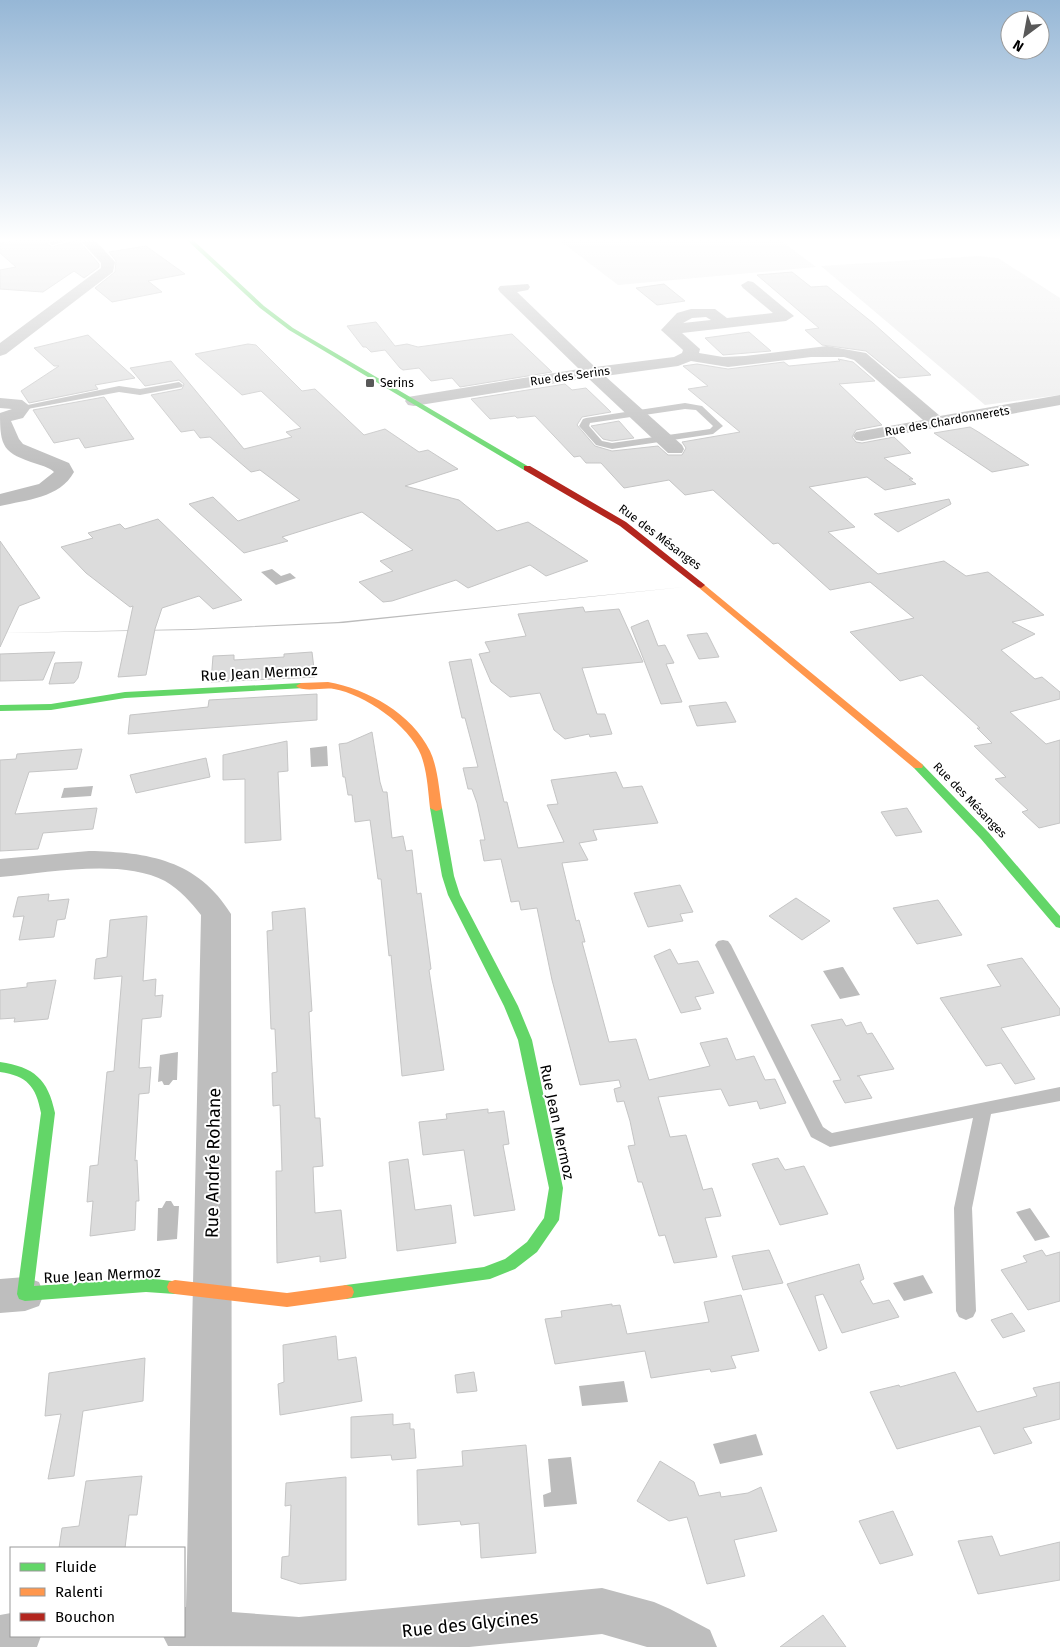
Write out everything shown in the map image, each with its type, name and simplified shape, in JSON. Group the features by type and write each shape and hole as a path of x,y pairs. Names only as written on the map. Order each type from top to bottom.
{"main road":[{"name":"Rue des Mésanges","path":"275,317 291,329 568,490 623,524 665,555 934,781 979,828 1060,924"},
{"name":"Rue Jean Mermoz","path":"0,708 50,707 125,695 329,684 355,692 400,720 414,732 426,753 448,876 454,895 512,1006 525,1040 556,1188 551,1220 532,1247 510,1264 484,1274 287,1300 211,1290 146,1285 12,1295 48,1113 45,1094 31,1075 8,1067 0,1067"}],"street":[{"path":"0,351 44,317"},
{"path":"535,317 635,414 669,444"},
{"path":"669,330 678,317"},
{"path":"716,317 724,323"},
{"path":"669,330 778,317"},
{"path":"669,330 692,349 689,356 728,362 828,351 846,351 860,356 936,422"},
{"name":"Rue des Serins","path":"414,401 593,372 678,361 689,356"},
{"name":"Rue des Chardonnerets","path":"862,436 1060,400"},
{"path":"0,403 16,404 22,407 17,414 0,418 12,443 33,456 58,464 64,472 62,477 51,486 0,500"},
{"path":"1033,405 1056,418 1060,417"},
{"name":"Rue André Rohane","path":"0,868 92,861 127,861 165,869 186,880 206,897 216,914 211,1290 214,1338 208,1569 202,1637"},
{"name":"Rue des Glycines","path":"202,1637 299,1640 602,1611 654,1625 693,1647"}],"lane":[{"path":"22,407 119,389 140,392 179,386"},
{"path":"685,406 699,408 718,426 713,430 669,444 612,446 599,443 584,426 586,421 685,406"},
{"path":"722,945 817,1132 830,1140 1060,1094"},
{"path":"966,1311 963,1208 984,1109"}],"shaded area":[{"path":"881,317 1060,317 1060,395 985,405"},
{"path":"272,569 281,576 290,573 296,578 276,585 261,572"},
{"path":"684,587 343,623 191,630 0,633 192,629 338,622"},
{"path":"327,746 328,766 311,767 310,748"},
{"path":"93,786 91,796 61,798 64,788"},
{"path":"843,967 860,995 840,999 823,971"},
{"path":"178,1052 177,1080 173,1080 169,1085 164,1085 162,1081 158,1082 160,1055"},
{"path":"166,1201 171,1201 174,1206 179,1206 177,1239 157,1241 158,1208 162,1208"},
{"path":"1030,1208 1050,1237 1035,1241 1016,1212"},
{"path":"923,1275 933,1293 904,1301 893,1283"},
{"path":"624,1381 628,1402 582,1406 579,1386"},
{"path":"756,1434 763,1455 720,1464 713,1444"},
{"path":"571,1457 577,1504 544,1507 543,1495 551,1492 548,1459"}],"building":[{"path":"806,317 865,317 931,375 899,378 866,351 822,345 805,330 819,328"},
{"path":"376,322 395,346 407,344 418,347 512,334 552,372 460,387 452,378 431,381 419,368 403,370 400,368 385,350 371,352 366,347 363,347 347,326"},
{"path":"749,332 771,351 723,355 705,338"},
{"path":"88,335 135,378 95,385 98,389 29,403 21,391 59,366 54,366 34,348"},
{"path":"248,344 256,345 302,391 315,389 364,435 385,429 419,452 428,450 458,469 405,486 459,500 497,531 528,522 588,561 546,576 530,565 468,588 456,580 392,601 383,602 359,582 393,571 380,561 413,550 362,512 282,537 288,541 244,553 189,504 213,497 238,521 300,500 260,470 251,472 210,437 200,438 194,430 181,432 151,395 182,389 184,384 179,380 145,386 130,368 171,361 244,449 292,437 286,432 301,428 261,391 242,395 195,354"},
{"path":"838,359 853,362 875,381 839,384 882,425 856,430 852,437 856,442 862,443 894,437 911,453 884,458 913,479 909,479 916,484 885,490 867,477 809,487 855,527 828,532 878,574 944,561 966,576 988,572 1044,615 1012,622 1035,634 1001,650 1035,679 1042,677 1060,692 1060,699 1010,712 1046,744 1060,740 1060,823 1039,828 1022,812 1028,810 995,779 1006,777 974,746 992,743 977,728 980,728 922,675 900,681 850,632 914,618 870,582 830,590 778,543 773,544 713,490 685,495 669,480 624,488 601,463 586,463 580,456 574,457 535,416 490,419 471,399 565,384 572,390 586,388 611,412 582,417 577,425 595,446 612,451 658,446 668,455 682,455 686,448 682,442 740,432 688,389 708,386 683,366 697,364 728,369 784,362 789,366 840,361"},
{"path":"104,397 134,439 85,448 79,438 54,443 33,410"},
{"path":"619,421 634,438 612,441 603,439 591,426"},
{"path":"970,427 1029,465 992,472 934,433"},
{"path":"949,499 951,504 898,532 874,514"},
{"path":"158,519 242,600 213,609 199,596 162,608 155,629 146,675 118,677 133,606 130,607 86,573 61,547 93,538 88,533 120,524 125,529"},
{"path":"0,541 40,598 19,606 0,647"},
{"path":"583,607 585,612 619,609 643,662 582,668 597,714 605,714 612,734 590,737 589,734 565,739 554,730 540,693 510,697 491,682 479,654 490,652 485,642 526,636 518,614"},
{"path":"648,620 658,646 665,645 674,663 666,664 682,702 661,704 631,627"},
{"path":"707,633 719,657 699,659 687,635"},
{"path":"55,652 43,680 0,681 0,654"},
{"path":"312,652 315,677 211,682 213,656 234,655 234,660 284,657 284,654"},
{"path":"471,659 504,802 507,802 518,848 564,842 547,805 558,804 551,780 616,772 623,788 642,786 658,823 593,830 597,840 579,843 588,860 562,863 576,921 579,920 585,942 582,942 609,1042 636,1039 649,1080 710,1066 700,1043 727,1038 736,1060 754,1056 765,1080 775,1079 786,1103 760,1109 757,1101 729,1106 721,1089 658,1097 670,1137 686,1135 703,1190 712,1188 721,1216 705,1218 717,1257 674,1263 665,1235 659,1236 642,1182 638,1182 628,1146 635,1145 630,1121 624,1101 617,1102 614,1089 621,1087 619,1080 580,1085 552,980 537,908 521,910 519,901 511,902 501,859 484,861 480,840 485,840 477,803 472,789 468,789 463,768 478,767 465,718 462,718 449,662"},
{"path":"82,662 78,678 74,683 49,684 55,663"},
{"path":"317,694 317,720 128,734 130,715 208,707 209,700"},
{"path":"726,702 736,722 697,726 689,706"},
{"path":"372,732 380,782 383,792 387,792 392,838 403,836 406,851 412,850 417,894 421,893 431,969 429,970 444,1070 402,1076 391,955 389,956 381,879 378,879 370,820 355,822 352,795 348,795 345,777 343,777 339,744 347,743"},
{"path":"287,741 288,771 278,772 281,840 245,843 245,779 223,780 223,755"},
{"path":"82,749 77,769 29,772 15,814 97,808 93,829 43,833 38,849 0,851 0,760 16,759 17,754"},
{"path":"206,758 210,777 136,793 130,775"},
{"path":"907,808 922,832 896,836 881,812"},
{"path":"680,885 693,912 680,914 683,921 648,927 634,893"},
{"path":"49,894 48,901 69,899 65,919 57,920 54,937 19,940 24,916 13,917 18,897"},
{"path":"796,898 830,921 802,940 769,916"},
{"path":"938,900 962,935 917,944 893,908"},
{"path":"305,908 312,1011 309,1012 315,1118 320,1118 323,1166 313,1167 315,1213 341,1210 346,1258 320,1262 320,1256 277,1263 276,1171 282,1171 280,1105 273,1106 272,1073 277,1072 275,1029 271,1029 267,931 273,930 272,912"},
{"path":"147,916 143,981 156,979 155,996 163,995 161,1017 142,1019 139,1068 151,1067 149,1093 139,1094 135,1161 137,1160 139,1201 136,1201 135,1230 90,1236 93,1201 87,1202 90,1166 98,1165 107,1072 114,1071 122,976 94,979 96,959 107,957 110,920"},
{"path":"670,949 678,964 698,961 714,993 695,997 701,1009 681,1013 654,956"},
{"path":"1022,958 1060,1009 1060,1015 1001,1028 1035,1079 1015,1084 1001,1063 986,1066 940,998 1001,986 987,965"},
{"path":"56,980 48,1019 14,1022 15,1018 0,1019 0,990 27,987 27,983"},
{"path":"842,1019 846,1026 861,1022 867,1034 872,1033 894,1069 857,1076 859,1076 872,1098 845,1103 833,1081 841,1080 811,1025"},
{"path":"488,1109 488,1113 504,1111 509,1144 503,1145 515,1210 474,1216 464,1150 423,1155 419,1122 447,1119 446,1114"},
{"path":"778,1158 785,1170 804,1166 828,1214 780,1225 752,1164"},
{"path":"408,1159 415,1210 451,1205 456,1243 397,1251 389,1162"},
{"path":"769,1250 783,1283 743,1290 732,1256"},
{"path":"1042,1250 1046,1256 1060,1252 1060,1301 1028,1310 1001,1270 1027,1262 1023,1256"},
{"path":"859,1264 864,1279 860,1281 873,1304 889,1300 899,1317 842,1333 823,1294 815,1296 827,1348 819,1351 787,1284"},
{"path":"741,1295 759,1351 731,1356 736,1368 711,1372 710,1369 651,1378 645,1351 555,1364 545,1319 562,1317 561,1311 612,1304 612,1306 620,1305 627,1334 709,1322 704,1302"},
{"path":"1012,1313 1025,1331 1003,1338 991,1320"},
{"path":"336,1336 338,1360 356,1357 362,1401 280,1415 278,1384 284,1382 283,1345"},
{"path":"145,1358 143,1401 83,1411 74,1476 48,1479 61,1414 45,1416 49,1373"},
{"path":"474,1372 477,1391 457,1393 455,1375"},
{"path":"955,1372 977,1412 1037,1396 1033,1388 1060,1382 1060,1419 1023,1428 1032,1443 994,1454 980,1426 897,1449 870,1392 899,1385 900,1387"},
{"path":"393,1414 393,1425 410,1423 410,1429 414,1429 416,1458 392,1460 391,1455 351,1458 351,1417"},
{"path":"526,1445 536,1553 481,1558 479,1523 461,1525 460,1521 418,1525 417,1470 463,1466 462,1451"},
{"path":"660,1461 694,1482 699,1496 720,1492 721,1497 748,1493 761,1487 777,1531 734,1540 745,1576 707,1584 687,1517 669,1521 637,1501"},
{"path":"142,1476 137,1515 129,1515 125,1547 59,1547 62,1528 79,1526 86,1481"},
{"path":"346,1477 346,1580 300,1584 281,1578 282,1557 289,1556 291,1505 285,1506 286,1483"},
{"path":"893,1511 913,1555 880,1564 859,1521"},
{"path":"992,1536 1000,1556 1060,1542 1060,1580 978,1594 958,1541"},
{"path":"823,1615 846,1647 780,1647"}],"traffic: fast":[{"path":"275,317 291,329 527,468"},
{"path":"0,708 51,707 125,695 301,686"},
{"path":"918,766 985,836 1060,924"},
{"path":"346,1292 484,1274 510,1264 532,1247 551,1220 556,1188 525,1040 511,1006 454,895 448,876 436,808"},
{"path":"0,1067 20,1071 34,1080 43,1094 48,1113 25,1294 146,1285 175,1287"}],"traffic: slow":[{"path":"701,585 918,766"},
{"path":"301,686 328,685 341,687 370,699 397,719 419,741 425,752 431,772 436,808"},
{"path":"175,1287 287,1300 346,1292"}],"traffic: jam":[{"path":"527,468 623,524 701,585"}],"place":[{"name":"Serins","path":"370,383"}]}
